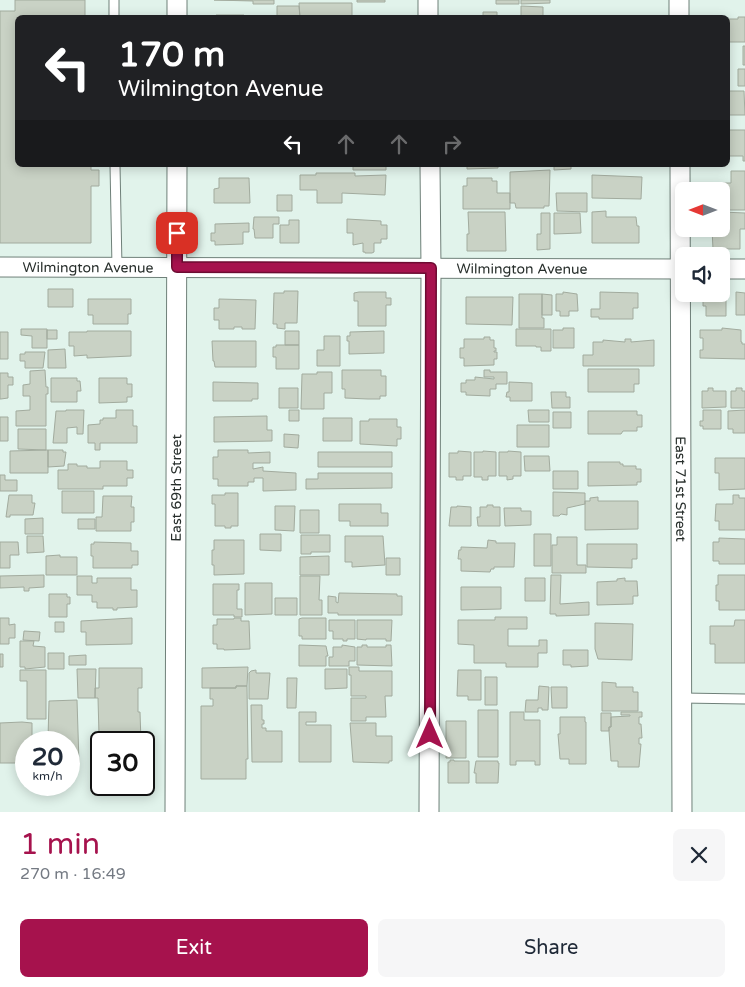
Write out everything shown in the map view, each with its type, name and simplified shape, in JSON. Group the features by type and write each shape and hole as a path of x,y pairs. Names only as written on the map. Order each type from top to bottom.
{"street":[{"path":"177,0 177,15"},
{"path":"428,0 428,15"},
{"path":"679,0 679,15"},
{"name":"East 69th Street","path":"175,812 177,167"},
{"path":"429,812 430,167"},
{"name":"East 71st Street","path":"680,167 682,247"},
{"name":"Wilmington Avenue","path":"0,267 675,269"},
{"path":"730,269 745,268"},
{"name":"East 71st Street","path":"682,302 682,812"}],"lane":[{"path":"114,0 114,15"},
{"path":"116,167 116,267"},
{"path":"682,698 745,699"}],"building":[{"path":"15,0 85,0 85,15 15,15 15,167 91,167 91,170 99,170 99,186 91,186 91,243 0,243 0,11 15,11"},
{"path":"214,0 274,0 274,4 253,4 253,1"},
{"path":"357,0 385,0 385,2 357,2"},
{"path":"496,0 519,0 519,4 496,4"},
{"path":"521,0 550,0 550,3 521,4"},
{"path":"299,3 352,3 352,15 300,15"},
{"path":"277,6 299,6 300,15 277,15"},
{"path":"521,6 543,7 543,15 521,15"},
{"path":"483,12 497,12 497,15 483,15"},
{"path":"738,17 745,17 745,42 730,42 730,19 738,19"},
{"path":"743,46 745,46 745,65 743,65"},
{"path":"738,69 745,69 745,86 738,86"},
{"path":"730,91 744,91 745,115 730,115"},
{"path":"730,130 745,130 745,161 743,161 743,156 730,156"},
{"path":"353,167 386,167 386,170 353,170"},
{"path":"467,167 498,167 498,168 467,169"},
{"path":"554,167 571,167 571,169 554,170"},
{"path":"550,170 549,206 544,206 544,208 516,208 515,203 510,203 510,172"},
{"path":"731,171 745,171 745,210 730,210"},
{"path":"316,173 355,173 355,176 386,175 385,195 342,193 342,203 317,203 317,190 300,190 300,175 316,175"},
{"path":"592,175 642,177 641,199 592,198"},
{"path":"219,178 249,178 250,203 214,203 214,189 219,188"},
{"path":"467,178 492,178 492,181 497,181 497,193 510,193 510,209 463,209 463,186 467,186"},
{"path":"556,193 587,193 587,212 557,211"},
{"path":"277,195 292,195 292,211 277,211"},
{"path":"606,211 606,217 636,217 637,226 639,226 639,243 592,243 592,212"},
{"path":"468,212 505,212 506,251 467,251 467,234 469,234"},
{"path":"730,212 745,213 745,229 740,229 740,249 713,247 712,238 730,238"},
{"path":"541,213 550,213 550,249 537,250 537,234 541,234"},
{"path":"554,213 580,213 581,233 554,234"},
{"path":"254,217 279,217 279,224 273,224 273,238 255,238 253,229"},
{"path":"347,219 381,221 381,225 387,225 387,239 381,239 381,243 374,243 374,252 363,252 363,243 353,245 353,233 347,233"},
{"path":"289,220 299,220 299,243 280,243 280,225 289,225"},
{"path":"249,223 249,232 243,232 243,244 215,245 215,241 211,241 211,233 215,233 215,224"},
{"path":"48,289 73,289 73,307 48,307"},
{"path":"284,291 298,291 297,323 285,323 285,329 277,328 277,324 273,324 274,293 284,293"},
{"path":"386,292 386,298 391,298 391,305 386,305 386,326 358,326 358,301 354,301 354,293"},
{"path":"563,292 577,294 578,311 569,311 569,316 560,316 560,311 556,311 556,294 563,294"},
{"path":"600,292 638,293 638,308 633,308 633,319 599,319 599,317 591,317 591,309 600,309"},
{"path":"736,292 745,293 745,315 736,315"},
{"path":"519,294 542,294 544,328 519,328"},
{"path":"542,294 552,295 552,315 542,315"},
{"path":"466,297 513,297 512,325 466,324"},
{"path":"88,299 131,299 131,314 128,314 128,324 93,324 93,315 88,315"},
{"path":"219,299 256,300 255,329 234,327 234,329 219,329 219,320 214,320 214,308 219,308"},
{"path":"703,302 726,302 726,316 706,316 706,306 703,306"},
{"path":"563,328 574,328 574,348 553,348 553,330 563,330"},
{"path":"722,328 741,330 741,342 745,344 745,359 700,358 700,350 703,350 703,338 700,338 700,330 722,330"},
{"path":"21,329 47,329 47,348 32,348 32,336 21,335"},
{"path":"516,329 551,329 551,351 541,351 541,347 536,346 516,346"},
{"path":"47,330 57,330 57,339 47,339"},
{"path":"131,331 131,356 87,358 87,355 74,356 74,346 69,346 69,332"},
{"path":"285,331 299,331 299,345 285,345"},
{"path":"384,331 384,353 349,354 347,336 350,336 350,332"},
{"path":"0,332 8,332 8,359 0,359"},
{"path":"324,336 340,336 340,366 317,366 317,350 324,350"},
{"path":"484,337 490,337 490,340 494,340 496,351 494,352 497,352 497,359 494,359 494,365 464,366 464,358 460,358 460,348 464,348 464,339 484,339"},
{"path":"625,339 631,339 631,342 654,340 654,366 583,366 583,355 593,355 593,342 603,342 603,340 625,342"},
{"path":"212,341 256,341 256,367 215,367"},
{"path":"276,345 299,345 299,369 276,369 276,357 273,357 273,347 276,347"},
{"path":"65,349 66,368 48,368 48,350"},
{"path":"25,352 45,352 43,368 25,368 25,361 20,361 20,354 25,354"},
{"path":"588,369 639,369 639,384 634,384 634,392 588,392"},
{"path":"45,370 46,387 48,387 48,394 46,394 46,426 16,426 16,411 30,410 30,396 23,396 23,385 30,384 30,371"},
{"path":"342,370 381,370 381,376 386,376 386,396 380,396 380,399 345,398 345,389 342,389"},
{"path":"484,370 507,372 507,384 496,384 496,389 490,389 490,396 466,395 466,392 461,392 461,383 466,383 466,380 475,380 475,377 494,379 494,377 484,377"},
{"path":"317,372 332,372 332,393 324,393 324,409 301,409 302,374 317,374"},
{"path":"0,373 8,373 8,377 13,377 13,385 8,385 8,398 0,399"},
{"path":"51,378 77,378 77,381 80,381 81,391 77,391 77,402 51,402"},
{"path":"99,378 127,378 127,384 132,384 132,397 127,397 127,402 99,403"},
{"path":"213,382 258,383 258,399 252,399 252,401 213,401"},
{"path":"509,382 532,383 532,401 510,401 510,397 506,397 507,392 509,392"},
{"path":"279,388 298,388 298,408 279,408"},
{"path":"708,388 713,388 713,391 726,391 726,407 702,408 702,391 708,391"},
{"path":"736,388 742,388 742,391 745,391 745,408 731,408 731,391 736,391"},
{"path":"551,392 566,392 566,397 570,397 570,408 552,408"},
{"path":"84,410 83,434 77,434 77,427 67,428 67,443 53,443 56,411"},
{"path":"116,410 133,410 133,426 137,426 137,443 100,443 100,450 95,450 95,443 88,443 88,425 100,424 100,420 103,420 103,418 116,418"},
{"path":"289,410 299,410 299,421 289,421"},
{"path":"528,410 549,410 549,422 529,422"},
{"path":"703,410 721,410 721,429 703,429 703,426 700,426 700,421 703,421"},
{"path":"745,410 745,433 733,433 733,429 728,429 728,411"},
{"path":"588,411 637,411 637,415 642,415 642,427 637,427 637,431 623,431 621,434 588,434"},
{"path":"553,412 571,412 571,428 553,428"},
{"path":"267,416 267,430 272,430 272,441 214,442 214,417"},
{"path":"0,417 8,417 8,441 0,441"},
{"path":"323,418 352,418 352,441 323,441"},
{"path":"369,419 397,419 397,427 401,427 401,439 397,439 397,446 360,444 360,421 369,421"},
{"path":"517,425 549,425 549,447 517,447"},
{"path":"18,429 46,429 46,450 18,449"},
{"path":"284,434 299,435 298,448 284,447"},
{"path":"48,450 48,473 10,473 10,451"},
{"path":"48,450 63,450 63,452 66,452 64,466 48,467"},
{"path":"218,450 248,450 248,453 270,452 270,463 253,463 253,469 263,467 263,471 296,473 296,490 263,491 263,478 254,478 254,482 248,482 248,486 218,486 218,479 213,479 213,457 218,457"},
{"path":"458,451 471,452 471,476 463,476 463,480 449,477 449,453 458,453"},
{"path":"318,452 392,452 392,467 318,467"},
{"path":"474,452 496,452 496,476 488,476 488,480 482,480 482,477 474,477"},
{"path":"499,452 521,452 521,476 513,476 513,479 507,480 507,476 499,476"},
{"path":"524,456 549,456 550,471 525,471"},
{"path":"715,458 745,458 745,489 719,490 719,473 715,473"},
{"path":"100,461 127,461 127,470 133,470 133,478 127,478 127,486 103,486 103,489 58,489 58,470 68,470 68,464 87,466 87,468 100,468"},
{"path":"588,462 620,462 623,466 636,466 636,469 641,469 641,482 637,482 637,485 588,486"},
{"path":"553,471 578,471 578,489 553,489"},
{"path":"318,473 392,473 392,488 306,489 306,479 318,479"},
{"path":"0,475 5,475 5,480 17,480 17,491 0,491"},
{"path":"62,491 94,491 94,513 62,513"},
{"path":"553,492 585,493 585,504 567,508 567,515 553,516"},
{"path":"225,493 238,493 238,526 231,526 231,528 215,526 215,504 212,504 212,495 225,495"},
{"path":"9,495 32,495 32,503 35,503 33,515 10,515 10,517 6,517"},
{"path":"733,495 745,498 745,530 719,530 719,521 715,521 716,504 733,504"},
{"path":"103,496 132,496 131,507 134,507 134,522 131,522 131,531 96,531 96,517 102,517"},
{"path":"598,497 598,501 638,501 638,529 585,530 585,501"},
{"path":"339,504 381,504 381,513 388,513 388,526 350,526 350,521 339,521"},
{"path":"487,505 500,507 500,526 478,526 477,517 480,517 480,507 487,507"},
{"path":"275,506 295,506 294,531 275,530"},
{"path":"451,507 471,507 471,526 449,526"},
{"path":"504,508 521,508 521,511 531,511 531,525 505,526"},
{"path":"300,510 319,510 319,533 300,533"},
{"path":"43,518 43,534 25,534 25,519"},
{"path":"78,519 95,519 95,529 78,529"},
{"path":"260,534 281,534 281,551 260,550"},
{"path":"534,534 551,534 551,566 534,566"},
{"path":"301,535 330,535 330,552 301,554"},
{"path":"27,536 43,536 44,552 27,553"},
{"path":"345,536 383,536 385,565 352,567 352,562 345,562"},
{"path":"557,537 577,537 577,565 586,565 586,573 552,573 552,545 557,545"},
{"path":"719,538 745,539 745,564 719,564 719,561 713,561 713,542 719,542"},
{"path":"214,540 244,540 244,574 214,575 212,550 214,550"},
{"path":"488,540 496,541 496,543 515,543 514,567 494,567 490,572 461,571 461,559 458,559 461,547 487,548"},
{"path":"0,542 18,542 19,555 10,555 10,568 0,568"},
{"path":"94,542 131,543 131,551 138,551 138,565 132,565 132,568 93,568 91,544 94,544"},
{"path":"587,544 637,544 637,559 632,559 632,568 587,567"},
{"path":"60,555 60,557 77,557 77,575 46,575 46,556"},
{"path":"329,556 329,575 300,575 300,557"},
{"path":"386,558 400,558 400,575 386,575"},
{"path":"44,575 44,587 29,588 29,591 24,591 24,587 0,588 0,576"},
{"path":"551,575 561,575 560,604 589,602 589,615 556,616 556,614 550,614"},
{"path":"718,575 745,575 745,610 719,610 719,601 716,601"},
{"path":"77,576 92,576 92,583 97,583 97,578 131,578 131,590 137,590 137,607 117,608 117,610 113,610 113,608 97,608 97,602 92,602 92,595 77,595"},
{"path":"300,576 320,576 319,600 322,600 322,615 300,615"},
{"path":"525,578 545,578 545,601 525,601"},
{"path":"625,578 625,581 637,581 638,596 633,596 633,604 597,605 597,582 617,581 617,579"},
{"path":"245,583 272,583 272,614 245,615"},
{"path":"213,584 239,584 239,590 237,590 237,609 242,609 242,617 213,615"},
{"path":"461,587 501,587 501,609 461,610"},
{"path":"339,593 397,594 397,596 402,596 402,615 338,615 338,613 328,613 328,596 336,597 336,602 338,603"},
{"path":"49,594 67,594 67,597 70,597 70,604 67,604 67,617 49,617"},
{"path":"275,598 297,598 297,615 275,615"},
{"path":"495,617 527,617 527,629 508,629 508,646 539,646 539,640 547,640 547,653 538,653 538,667 506,667 506,663 474,663 474,645 458,644 458,620 495,620"},
{"path":"0,618 9,618 9,625 15,624 15,638 9,638 9,644 0,644"},
{"path":"132,618 132,644 86,645 86,632 81,632 81,621"},
{"path":"241,618 241,621 249,621 250,649 217,649 217,644 213,644 213,625 217,625 217,619"},
{"path":"326,618 326,639 302,639 302,636 299,636 299,619"},
{"path":"329,620 355,620 355,639 343,641 343,639 333,639 333,631 329,631"},
{"path":"357,620 392,620 391,641 386,641 386,639 357,639"},
{"path":"735,620 745,620 745,663 715,663 715,644 710,644 710,626 734,626"},
{"path":"55,622 64,622 64,632 55,632"},
{"path":"595,623 633,624 632,660 598,659 595,649"},
{"path":"24,631 40,632 39,641 23,640"},
{"path":"20,641 34,641 33,646 45,647 45,667 25,669 25,667 20,667"},
{"path":"299,645 326,646 328,656 326,656 326,666 299,666"},
{"path":"342,645 355,647 355,661 349,661 349,666 329,666 329,657 333,657 333,647 342,647"},
{"path":"362,645 367,645 367,647 386,647 386,645 391,645 392,666 357,665 357,647 362,647"},
{"path":"563,650 588,650 588,666 571,667 571,665 563,665"},
{"path":"48,653 64,653 64,669 48,669"},
{"path":"0,654 3,654 3,667 0,667"},
{"path":"86,655 86,665 69,665 69,656"},
{"path":"248,667 247,686 236,686 236,688 202,688 202,668"},
{"path":"349,667 359,667 359,671 392,671 392,696 385,696 386,717 366,717 366,721 351,721 351,698 366,698 366,696 351,696"},
{"path":"99,668 142,668 142,688 138,688 141,731 99,731 98,698 95,698 95,688 99,688"},
{"path":"77,669 96,669 95,698 78,698"},
{"path":"325,669 347,669 347,688 325,689"},
{"path":"20,670 46,670 46,719 27,719 27,681 20,681"},
{"path":"256,670 256,673 270,673 268,699 249,699 249,673"},
{"path":"458,670 481,670 481,700 468,700 468,696 457,696"},
{"path":"485,677 497,677 497,705 485,705"},
{"path":"287,678 297,678 296,708 287,708"},
{"path":"602,682 616,683 616,687 633,687 633,692 638,692 638,711 602,711"},
{"path":"236,686 247,686 248,759 246,759 246,779 201,779 201,706 213,706 213,699 210,699 210,688 236,688"},
{"path":"539,686 549,687 548,710 538,708 538,712 525,712 526,700 538,700"},
{"path":"551,687 567,687 567,708 552,708"},
{"path":"77,700 78,731 48,731 49,701"},
{"path":"251,705 262,705 262,720 264,720 264,724 262,724 262,728 266,728 266,731 282,731 282,762 252,762"},
{"path":"478,710 498,710 498,757 478,757"},
{"path":"299,712 316,712 316,722 306,722 306,725 331,725 331,762 299,762"},
{"path":"510,712 524,712 524,720 540,720 540,765 535,765 535,761 516,761 516,765 510,765"},
{"path":"621,712 642,712 642,717 639,717 642,738 639,738 639,744 641,744 639,767 618,767 618,761 611,761 609,727 611,727 611,717 630,716 621,715"},
{"path":"601,713 611,713 611,727 609,727 609,731 601,731"},
{"path":"560,717 585,717 586,764 569,764 569,759 560,759 558,734 560,734"},
{"path":"446,721 466,721 466,758 446,758"},
{"path":"0,723 32,723 32,731 15,731 15,763 0,763"},
{"path":"350,723 376,723 376,736 392,736 392,761 389,761 389,763 353,762"},
{"path":"450,760 469,761 469,783 448,783 448,762"},
{"path":"476,761 498,761 498,783 476,783 476,773 474,773"}],"route":[{"path":"177,233 177,267 431,268 430,734"}]}
